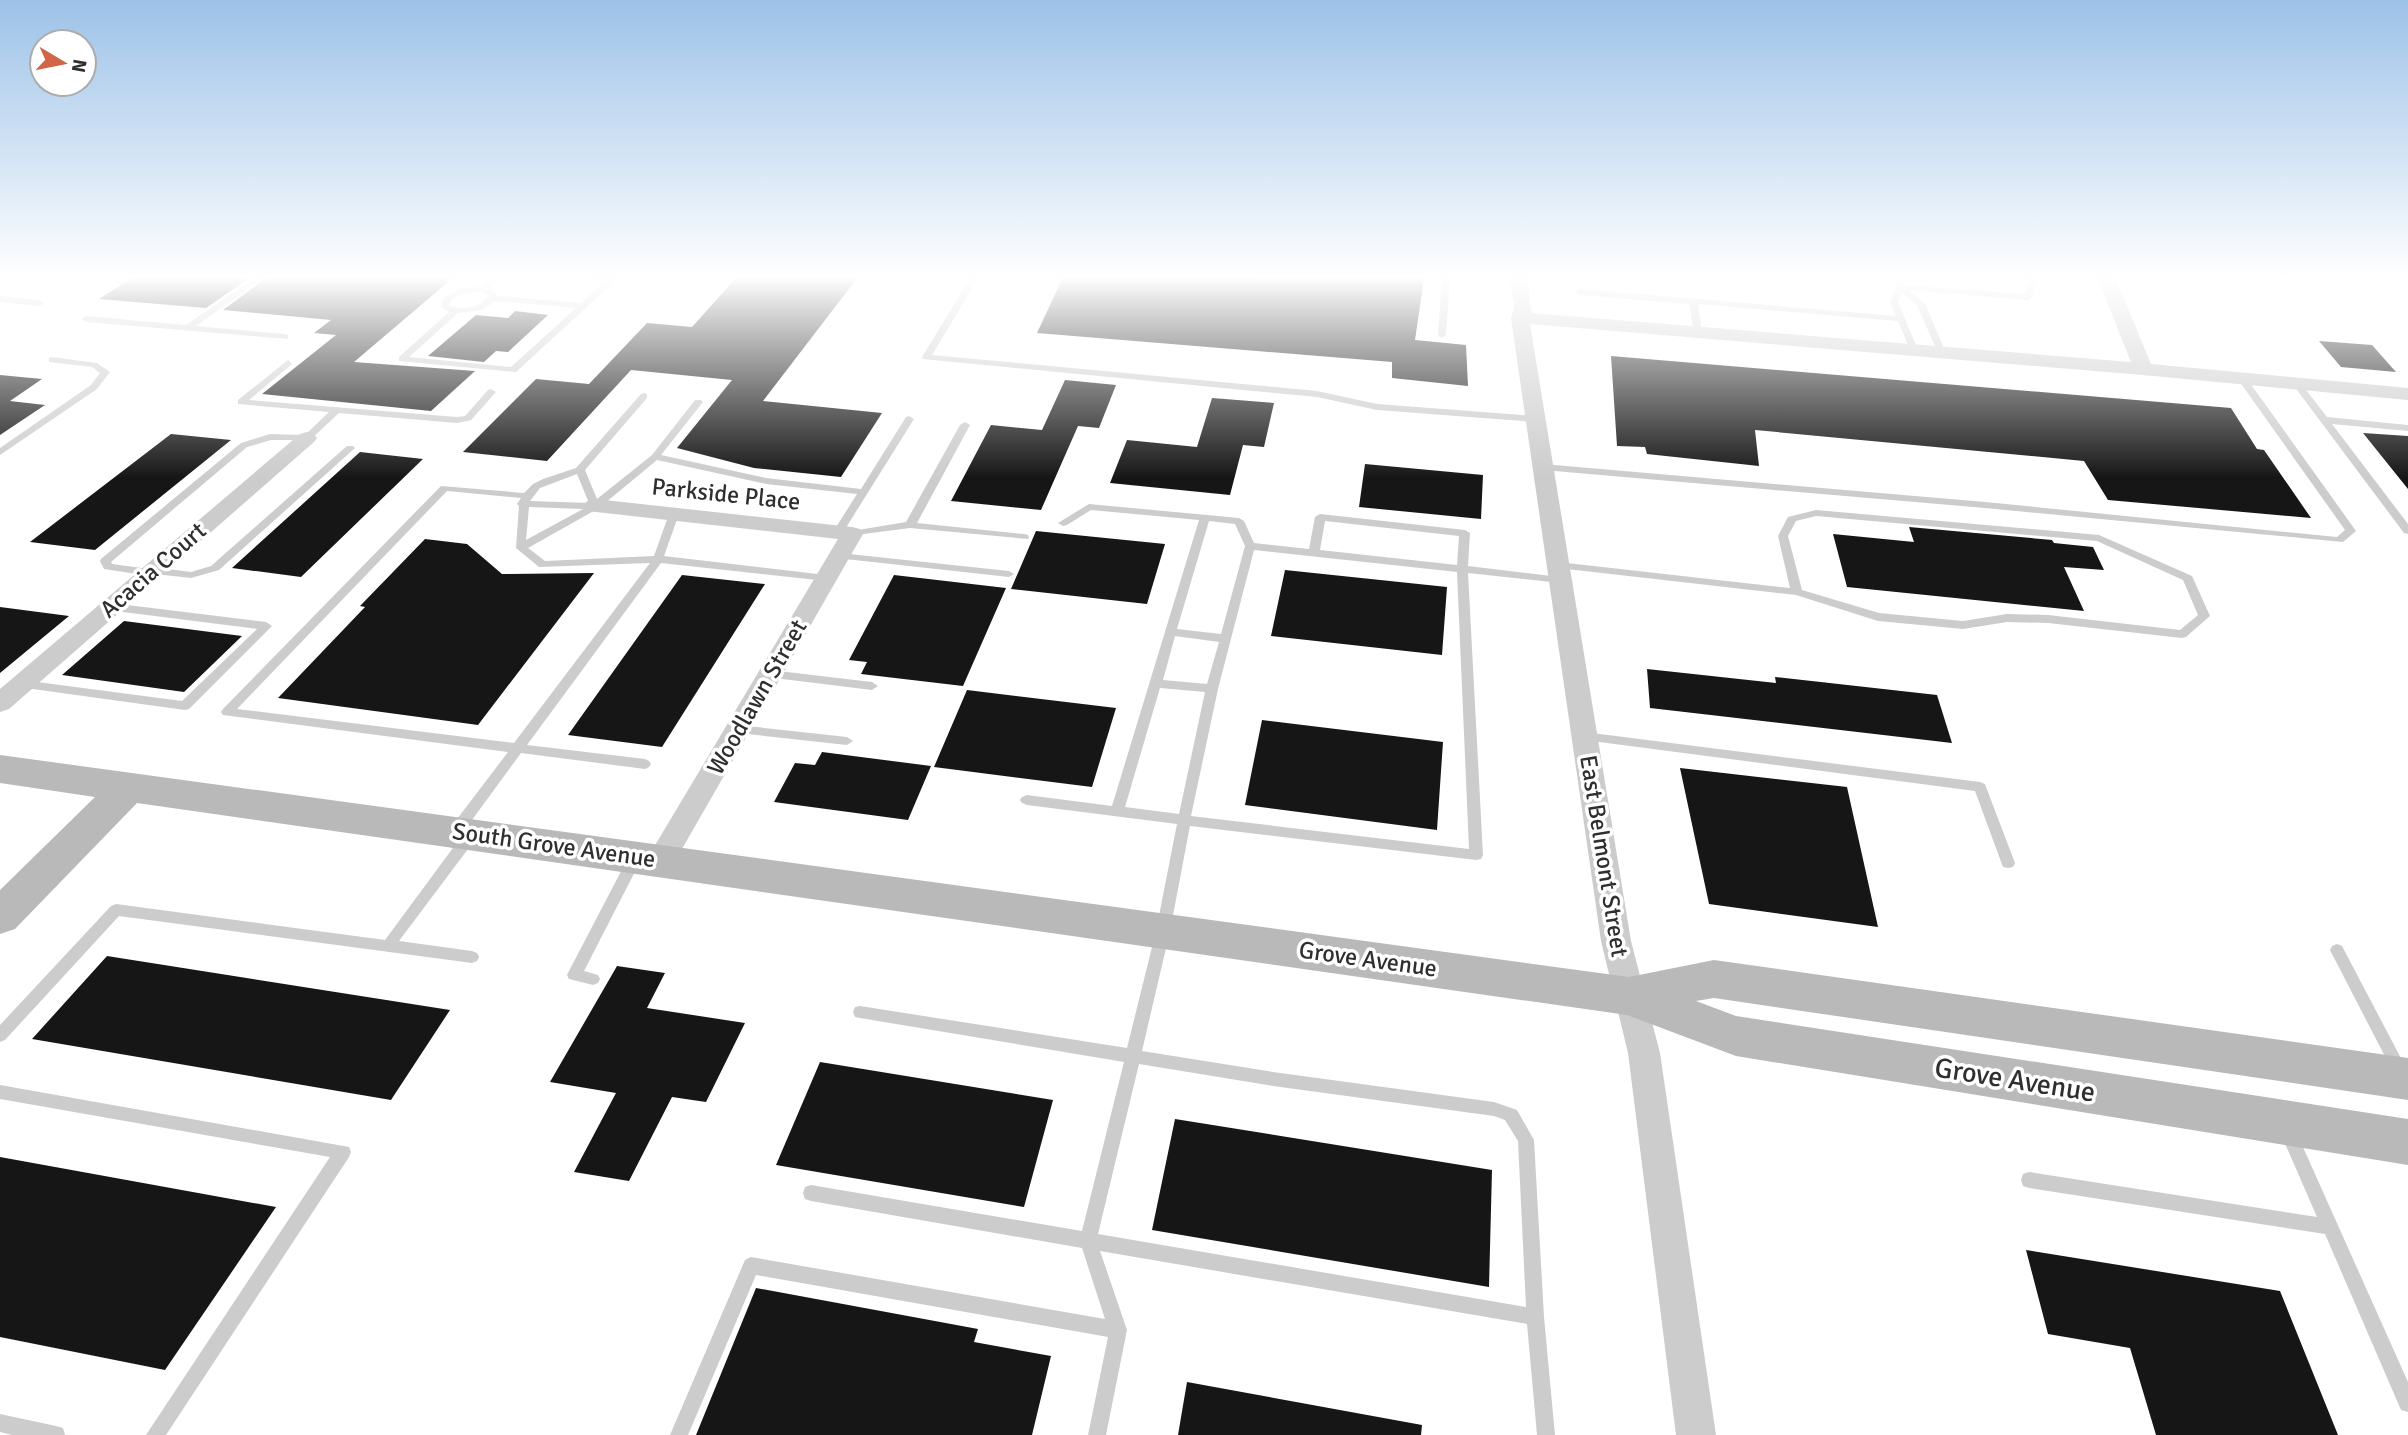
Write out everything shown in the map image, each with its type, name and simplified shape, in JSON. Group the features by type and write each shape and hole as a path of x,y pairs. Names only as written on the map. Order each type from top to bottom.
{"main road":[{"name":"South Grove Avenue","path":"0,769 1107,923"},
{"path":"0,917 129,787"},
{"name":"Grove Avenue","path":"1107,923 1629,996 1736,1036 2408,1142"},
{"name":"Grove Avenue","path":"1629,996 1714,979 2406,1079"}],"street":[{"name":"East Belmont Street","path":"1524,344 1616,941 1644,1053 1696,1435"},
{"path":"1837,344 2408,394"},
{"path":"2133,344 2143,369"},
{"name":"Acacia Court","path":"0,703 307,438"},
{"name":"Parkside Place","path":"595,506 674,514 843,541"},
{"name":"Woodlawn Street","path":"648,858 738,729 826,578 843,541"}],"lane":[{"path":"419,344 402,359 513,369 540,344"},
{"path":"934,344 926,357 1317,394 1377,407 1535,419"},
{"path":"1911,344 1914,350"},
{"path":"1937,344 1941,353"},
{"path":"0,452 94,387 105,372 94,365 52,360"},
{"path":"288,363 241,402 457,421 468,418 491,392"},
{"path":"1543,467 1985,505 2339,540 2351,531 2242,379"},
{"path":"2297,384 2408,531"},
{"path":"521,548 525,500 540,482 580,470 644,396"},
{"path":"521,548 595,506 655,457 698,402"},
{"path":"336,411 307,438 270,436 244,445 105,561 108,567 191,575 215,568 351,448"},
{"path":"843,541 864,492 909,419"},
{"path":"2325,420 2408,428"},
{"path":"910,525 965,425"},
{"path":"655,457 766,481 864,492"},
{"path":"580,470 595,506"},
{"path":"595,506 525,500 445,488 227,712 645,764"},
{"path":"1063,523 1089,507 1239,521 1250,546 1212,690 1163,930 1088,1241 1118,1330 1097,1435"},
{"path":"1250,546 1462,569 1559,573 1797,592 1878,617 1963,625 2007,618 2048,619 2182,634 2204,616 2188,578 2099,538 1816,513 1792,519 1783,536 1797,592"},
{"path":"388,946 518,748 658,559 674,514"},
{"path":"1027,800 1476,855 1462,569 1465,533 1320,517 1314,552"},
{"path":"1117,812 1205,518"},
{"path":"843,541 910,525 1024,537"},
{"path":"843,541 1009,573"},
{"path":"521,548 543,565 658,559 826,578"},
{"path":"22,684 185,706 266,626 111,607"},
{"path":"1171,632 1226,639"},
{"path":"770,674 872,686"},
{"path":"1156,683 1212,690"},
{"path":"738,729 847,741"},
{"path":"1584,736 1980,787 2008,863"},
{"path":"593,979 574,975 648,858"},
{"path":"0,1035 116,910 472,957"},
{"path":"2337,950 2406,1079"},
{"path":"860,1012 1494,1110 1511,1115 1526,1140 1535,1317 1546,1435"},
{"path":"0,1092 343,1152 155,1435"},
{"path":"2283,1123 2408,1403"},
{"path":"2029,1180 2330,1227"},
{"path":"811,1193 1535,1317"},
{"path":"679,1435 751,1266 1118,1330"},
{"path":"0,1423 56,1435"}],"building":[{"path":"325,344 375,344 354,362 475,371 431,411 262,394"},
{"path":"442,344 517,344 508,352 496,351 484,362 428,356"},
{"path":"627,344 807,344 763,401 882,413 841,477 754,468 677,448 732,380 631,370 547,461 463,452 536,379 589,384"},
{"path":"1171,344 1466,345 1468,386 1392,378 1392,362"},
{"path":"2322,344 2372,345 2396,372 2341,367"},
{"path":"1611,356 2231,408 2257,449 2264,450 2311,518 2108,500 2084,461 1755,430 1759,466 1647,454 1645,447 1617,446"},
{"path":"0,375 42,379 10,401 45,405 0,435"},
{"path":"1065,380 1116,385 1099,428 1078,426 1041,510 951,501 991,425 1042,430"},
{"path":"1212,398 1274,403 1264,447 1243,445 1230,495 1110,483 1127,440 1197,447"},
{"path":"2363,433 2408,436 2408,489"},
{"path":"171,434 231,440 95,550 30,542"},
{"path":"360,452 423,459 301,577 232,568"},
{"path":"1365,464 1483,475 1481,519 1359,507"},
{"path":"1909,527 2052,540 2054,543 2093,547 2104,570 2064,567 2084,611 1847,587 1833,534 1914,542"},
{"path":"1036,531 1165,544 1147,604 1011,589"},
{"path":"425,539 467,544 502,574 594,573 478,725 278,698 365,607 360,606"},
{"path":"1285,570 1447,587 1442,655 1271,636"},
{"path":"682,575 765,584 662,747 568,735"},
{"path":"894,575 1006,588 963,686 861,674 867,662 849,660"},
{"path":"0,607 69,616 0,673"},
{"path":"124,621 242,636 184,692 62,675"},
{"path":"1647,669 1776,683 1775,677 1937,695 1952,743 1650,708"},
{"path":"967,690 1116,708 1092,787 934,767"},
{"path":"1262,720 1443,742 1437,830 1245,805"},
{"path":"822,752 931,766 908,820 774,802 795,763 815,765"},
{"path":"1680,768 1847,787 1878,927 1709,904"},
{"path":"107,956 450,1010 391,1100 32,1039"},
{"path":"617,966 665,973 647,1008 745,1023 706,1102 672,1097 629,1181 574,1172 616,1093 550,1082"},
{"path":"820,1062 1053,1100 1024,1207 776,1165"},
{"path":"1175,1119 1492,1170 1489,1287 1152,1230"},
{"path":"0,1157 276,1207 165,1370 0,1337"},
{"path":"2026,1250 2280,1291 2338,1435 2156,1435 2130,1348 2048,1334"},
{"path":"756,1288 978,1329 974,1342 1051,1356 1032,1435 696,1435"},
{"path":"1187,1382 1422,1425 1421,1435 1178,1435"}]}
